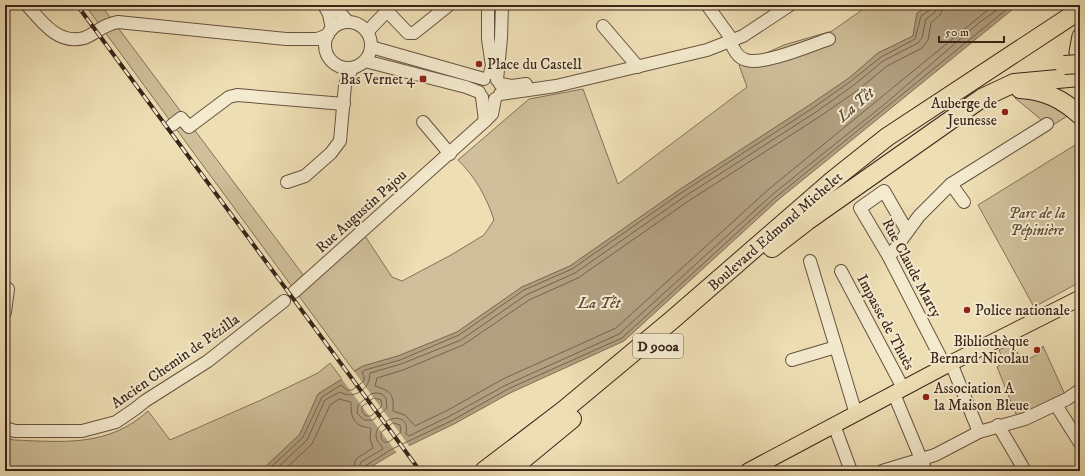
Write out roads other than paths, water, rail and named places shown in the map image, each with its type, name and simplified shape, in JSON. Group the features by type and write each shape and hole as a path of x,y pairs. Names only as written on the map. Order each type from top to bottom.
{"highway":[{"name":"Boulevard Edmond Michelet","path":"484,471 564,410 833,180 887,137 1080,10"},
{"path":"739,261 799,215 978,88 1006,75 1074,72"},
{"name":"D 900a","path":"954,118 982,98 1014,83 1074,72"},
{"path":"954,118 994,98 1017,89 1037,90 1054,96 1069,105 1080,115"},
{"name":"Boulevard Edmond Michelet","path":"509,471 806,221 954,118"}],"main road":[{"path":"1074,72 1080,36"},
{"path":"748,471 948,364 1050,312 1077,294"}],"street":[{"path":"27,5 57,36 72,38 84,38 107,24 118,22 286,39 317,39 330,32 337,25 348,22 356,24 367,32 371,47 364,61 352,68 338,66"},
{"path":"324,5 329,14 330,32 325,47 327,53 338,66 346,85"},
{"path":"333,5 348,22"},
{"path":"367,32 385,8 408,33 414,33 449,5"},
{"path":"488,5 488,39 494,86"},
{"path":"364,61 459,85 488,100 494,86 500,60 502,5"},
{"path":"707,5 732,41 740,58 747,61 765,60 829,39"},
{"path":"485,121 479,85 528,91 707,50 732,41 753,30 790,5"},
{"path":"603,26 638,67"},
{"path":"286,39 327,53"},
{"path":"371,47 494,86"},
{"path":"287,182 305,176 331,153 340,141 346,85 352,68"},
{"name":"Rue Augustin Pajou","path":"294,292 450,154 492,114 494,86"},
{"path":"172,125 181,118 189,127 229,97 237,95 344,104"},
{"path":"423,122 450,154"},
{"path":"889,257 919,216 951,184 1047,124"},
{"path":"951,184 964,202"},
{"name":"Rue Claude Marty","path":"907,231 884,191 860,208 948,364 989,428"},
{"path":"810,261 856,414"},
{"name":"Impasse de Thuès","path":"841,271 899,391 924,466"},
{"path":"5,312 8,289"},
{"name":"Ancien Chemin de Pézilla","path":"5,428 16,431 82,431 116,422 208,361 284,301"},
{"path":"792,360 836,347"},
{"path":"882,471 924,466 935,455 989,428 1025,419 1056,405 1080,390"},
{"path":"1056,405 1080,443"},
{"path":"834,425 851,471"},
{"path":"989,428 1016,471"},
{"path":"989,428 1024,471"}],"water":[{"name":"La Têt","path":"930,5 1018,5 778,200 624,341 510,393 454,424 394,453 364,471 261,471 300,434 318,394 363,366 398,356 457,332 522,287 570,266 679,190 849,78 878,53 913,36 917,13"}],"railway":[{"path":"77,5 420,471"}],"place":[{"name":"Place du Castell","path":"479,64"},
{"name":"Bas Vernet 4","path":"423,79"},
{"name":"Auberge de Jeunesse","path":"1005,112"},
{"name":"Police nationale","path":"967,310"},
{"name":"Bibliothèque Bernard Nicolau","path":"1037,350"},
{"name":"Association A la Maison Bleue","path":"926,397"}],"park label":[{"name":"Parc de la Pépinière","path":"1037,222"}]}
